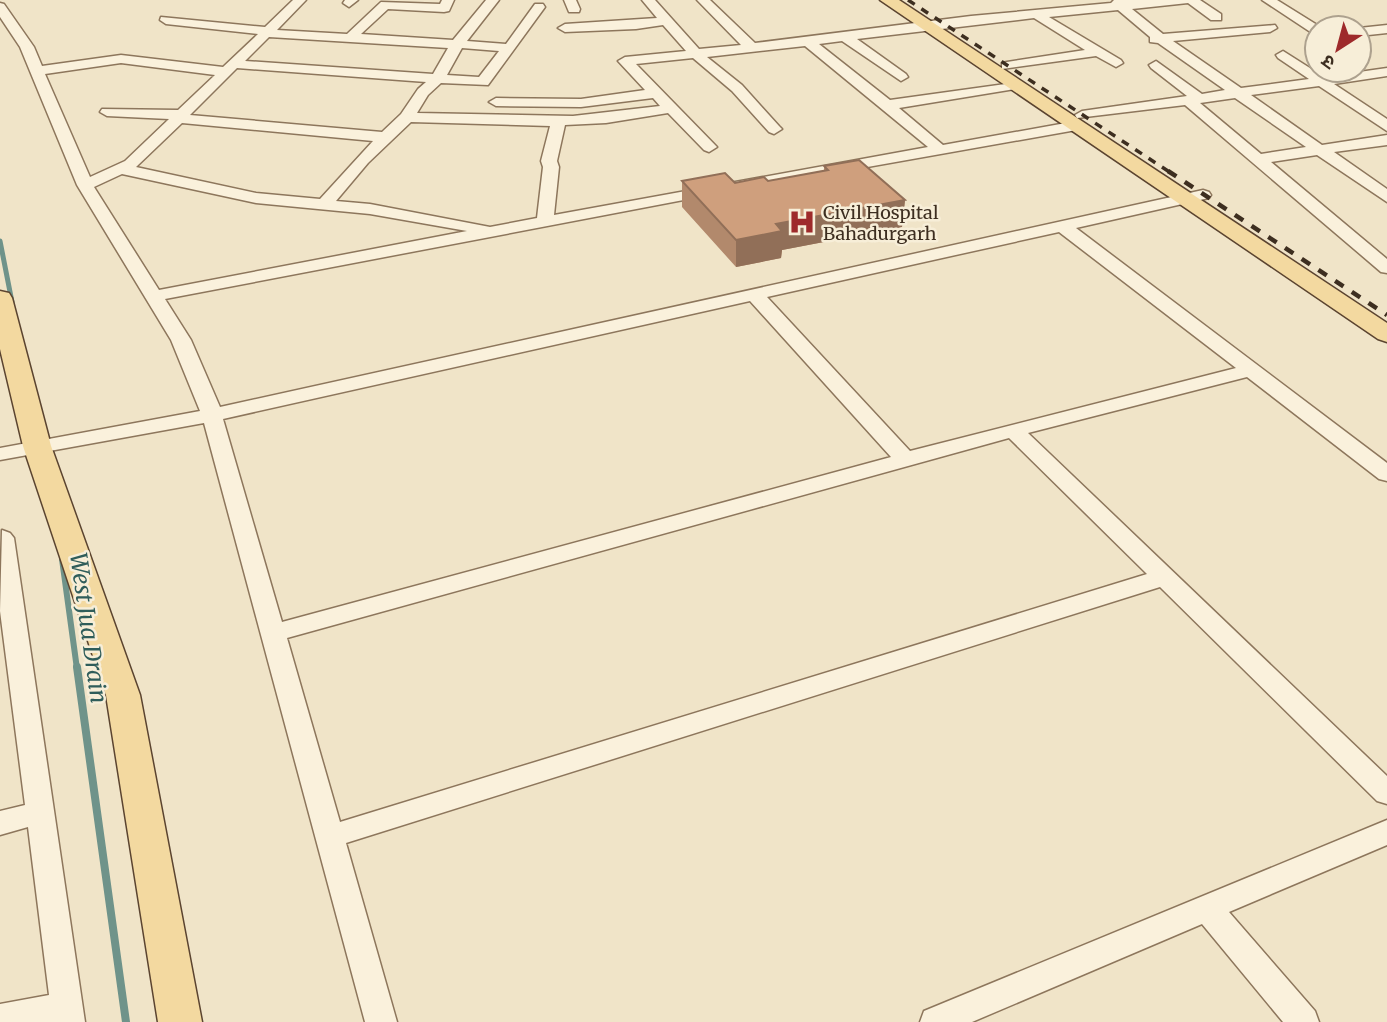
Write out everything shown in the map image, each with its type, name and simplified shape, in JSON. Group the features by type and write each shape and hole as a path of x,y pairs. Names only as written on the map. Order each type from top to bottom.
{"main road":[{"path":"888,0 935,25 1194,197 1387,316"},
{"path":"906,0 935,25"},
{"path":"1194,197 1387,334"},
{"path":"0,298 37,446 123,695 180,1022"}],"street":[{"path":"85,185 131,164 300,0"},
{"path":"350,38 387,3 444,8 449,0"},
{"path":"324,205 407,117 423,92 436,79 457,44 493,0"},
{"path":"648,0 696,54 737,88 774,129"},
{"path":"703,0 752,48"},
{"path":"709,147 625,61 808,42 1117,3 1185,0"},
{"path":"1192,0 1216,17"},
{"path":"1268,0 1303,21"},
{"path":"1117,3 1161,39 1387,197"},
{"path":"979,6 997,18"},
{"path":"0,7 27,47 85,185 181,340 207,397 381,1022"},
{"path":"36,71 121,59 483,82 539,7"},
{"path":"1036,14 1116,63"},
{"path":"166,20 267,32 510,48"},
{"path":"565,28 636,25 668,20"},
{"path":"1140,41 1270,28"},
{"path":"1236,31 1248,39"},
{"path":"845,37 901,77"},
{"path":"808,42 939,149"},
{"path":"887,105 1098,52"},
{"path":"1283,55 1303,68"},
{"path":"1156,65 1257,159 1387,268"},
{"path":"154,296 1193,99 1303,84"},
{"path":"1326,84 1387,125"},
{"path":"496,102 599,102 656,93"},
{"path":"407,117 470,116 558,123 595,121 672,108"},
{"path":"107,112 181,116 265,128 386,137"},
{"path":"545,222 551,167 549,161 558,123"},
{"path":"1257,159 1387,140"},
{"path":"121,169 256,198 440,220 492,232"},
{"path":"0,454 212,415 1194,197"},
{"path":"1063,227 1387,474"},
{"path":"755,295 906,460"},
{"path":"273,633 1013,430 1252,370"},
{"path":"1013,430 1387,793"},
{"path":"0,1020 68,1014 40,812 5,595 1,536"},
{"path":"330,837 1165,578"},
{"path":"0,822 40,812"},
{"path":"936,1022 1387,832"},
{"path":"1207,908 1303,1022"}],"building":[{"path":"859,160 905,200 776,224 782,231 736,240 682,181 725,173 735,183 764,177 768,181 828,170 824,166"}],"waterway":[{"name":"West Jua Drain","path":"0,241 12,302"},
{"name":"West Jua Drain","path":"62,559 77,669"},
{"name":"West Jua Drain","path":"77,667 126,1022"}],"railway":[{"path":"908,0 1171,173"},
{"path":"1168,171 1387,315"}],"place":[{"name":"Civil Hospital Bahadurgarh","path":"802,222"}]}
